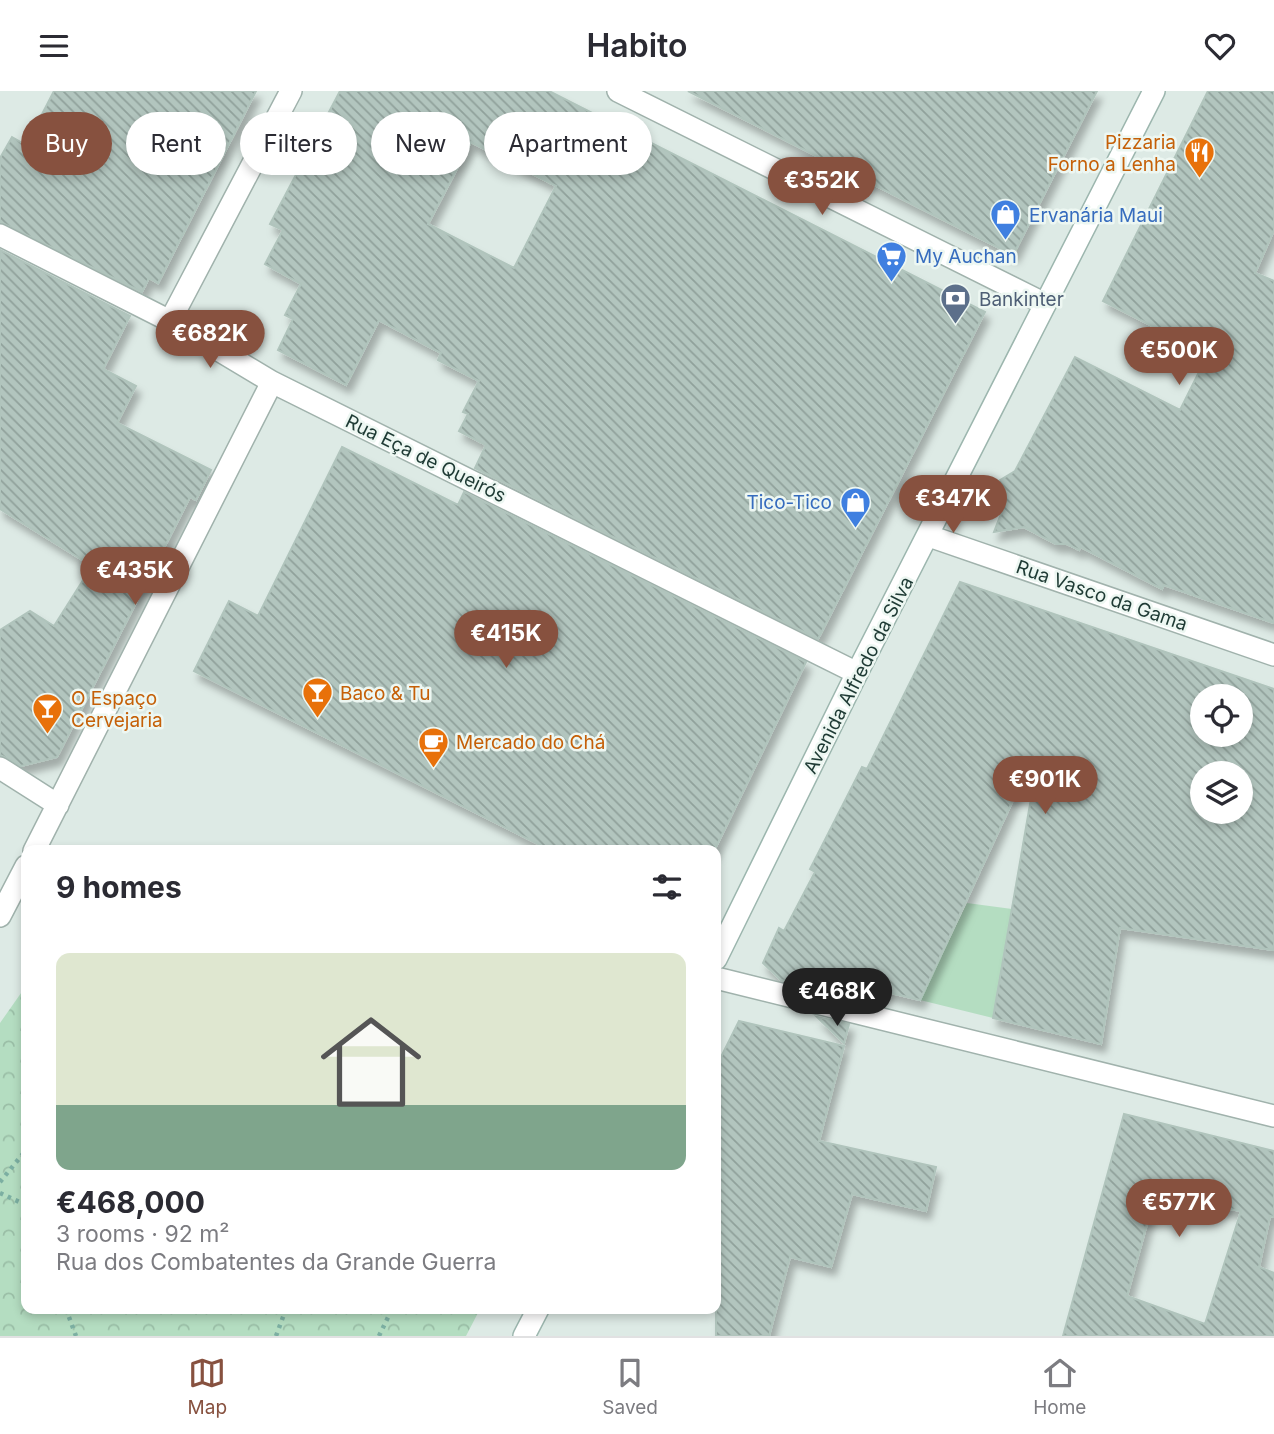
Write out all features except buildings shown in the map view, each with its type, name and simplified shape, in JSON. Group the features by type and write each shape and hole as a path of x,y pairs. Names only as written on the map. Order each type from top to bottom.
{"street":[{"path":"170,321 291,91"},
{"path":"618,91 1045,304"},
{"name":"Avenida Alfredo da Silva","path":"721,950 857,673 1154,91"},
{"name":"Rua Eça de Queirós","path":"0,235 170,321 272,382 857,673"},
{"path":"37,845 272,382"},
{"name":"Rua Vasco da Gama","path":"929,536 1274,655"},
{"path":"0,768 58,806"},
{"path":"0,916 21,876"},
{"path":"721,979 1274,1117"},
{"path":"524,1336 535,1314"}],"path":[{"path":"0,1182 21,1156"},
{"path":"0,1192 21,1202"},
{"path":"68,1314 76,1336"},
{"path":"284,1314 277,1335 286,1336"},
{"path":"379,1336 390,1314"}],"green space":[{"path":"967,903 1012,909 993,1018 920,1000"},
{"path":"21,993 21,1314 477,1314 466,1336 0,1336 0,1023"}],"place":[{"name":"Pizzaria Forno a Lenha","path":"1199,180"},
{"name":"Ervanária Maui","path":"1006,242"},
{"name":"My Auchan","path":"892,283"},
{"name":"Bankinter","path":"956,326"},
{"name":"Tico-Tico","path":"855,529"},
{"name":"Baco & Tu","path":"317,720"},
{"name":"O Espaço Cervejaria","path":"48,736"},
{"name":"Mercado do Chá","path":"433,769"}]}
